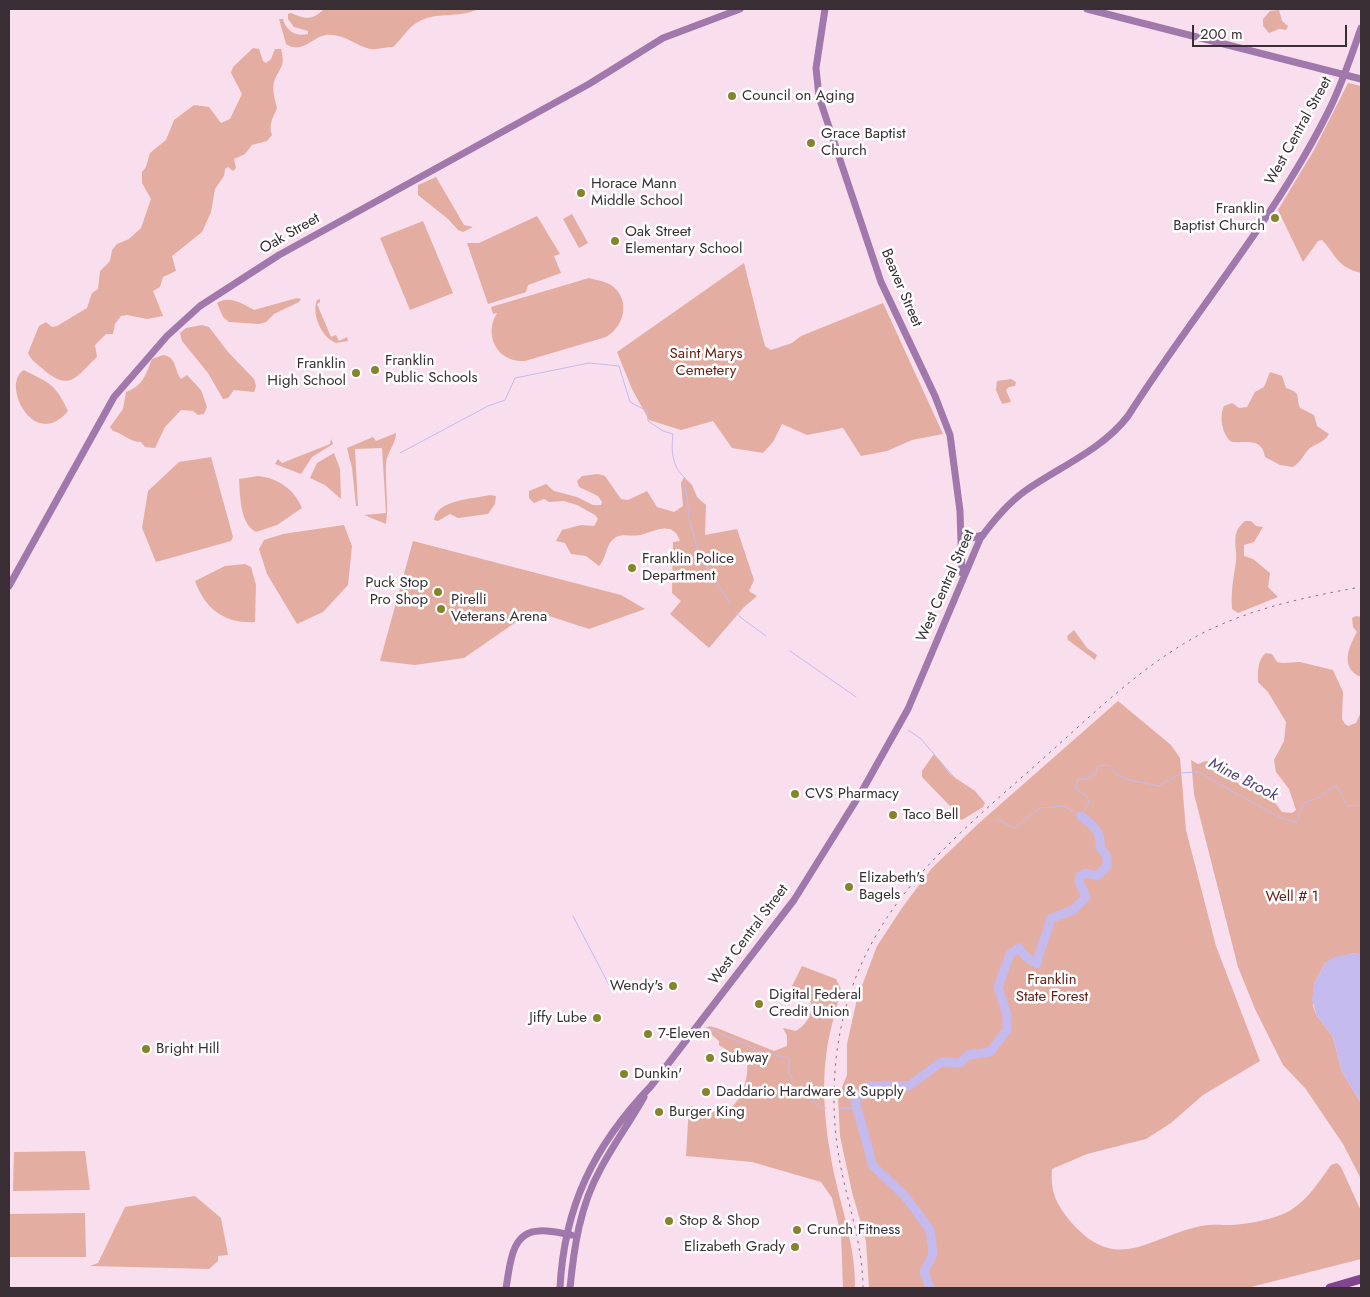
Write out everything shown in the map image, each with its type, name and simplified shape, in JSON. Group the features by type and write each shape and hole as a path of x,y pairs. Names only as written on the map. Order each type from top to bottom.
{"highway":[{"path":"1330,1288 1361,1279"}],"main road":[{"name":"Oak Street","path":"9,586 114,397 167,336 196,310 280,255 589,84 663,38 740,9"},
{"name":"Beaver Street","path":"825,9 816,68 819,98 881,282 944,417 954,457 961,532 962,578"},
{"path":"1087,9 1361,79"},
{"name":"West Central Street","path":"560,1288 566,1234 590,1167 632,1106 650,1086 794,900 862,791 908,709 962,578 983,535 1011,502 1097,445 1119,427 1128,416 1258,228 1312,142 1344,74 1361,28"},
{"path":"961,532 972,538 983,535"},
{"name":"West Central Street","path":"570,1288 577,1235 587,1199 599,1171 650,1086"},
{"path":"506,1288 513,1251 522,1238 538,1231 577,1235"}],"green space":[{"path":"324,9 478,9 463,14 432,17 418,22 393,47 370,49 343,37 332,35 321,36 297,48 286,44 279,19 283,19 286,27 292,32 304,35 308,34 308,31 294,27 288,19 288,14 291,13 308,18 316,16"},
{"path":"1279,10 1282,21 1288,26 1286,30 1279,29 1269,33 1263,26 1263,19 1270,11"},
{"path":"253,48 259,49 263,61 266,63 271,59 275,49 281,49 283,58 273,86 277,108 271,125 272,135 267,141 252,145 245,154 234,159 236,168 233,171 228,167 225,169 224,176 215,189 211,212 202,232 172,256 176,271 163,277 160,287 153,291 163,316 147,319 127,315 121,316 115,324 113,334 106,334 95,345 97,357 79,375 67,381 53,377 35,362 28,353 39,326 46,322 52,327 57,326 87,308 92,293 98,289 100,271 110,261 112,250 117,244 129,239 141,228 151,199 142,183 142,172 146,167 150,153 166,140 174,120 194,105 209,107 221,123 230,119 242,94 231,73 233,67"},
{"path":"1348,83 1361,86 1361,273 1353,271 1342,264 1322,240 1318,241 1303,262 1278,210 1314,150"},
{"path":"436,177 464,225 473,227 463,232 458,230 448,219 418,195 418,185"},
{"path":"572,214 588,243 579,248 563,219"},
{"path":"537,216 560,254 554,256 561,273 528,285 526,292 488,304 467,243 479,243"},
{"path":"423,221 453,293 410,310 380,238"},
{"name":"Saint Marys Cemetery","path":"744,263 765,346 771,350 792,343 801,336 883,303 943,434 912,440 887,451 861,456 843,428 807,435 782,424 773,442 763,453 732,448 713,421 681,430 649,420 632,389 617,352"},
{"path":"589,278 611,285 621,297 623,312 618,326 612,332 606,337 525,361 507,358 501,353 493,339 493,322 497,313 493,314 491,307"},
{"path":"297,298 301,299 299,302 274,314 266,322 259,324 229,322 223,317 217,303 231,300 254,310"},
{"path":"320,299 320,302 317,304 331,337 336,335 339,341 347,337 348,341 336,343 322,331 315,312 317,300"},
{"path":"202,325 209,327 228,352 254,379 256,386 254,392 234,390 228,398 223,399 208,373 182,341 180,333 186,328"},
{"path":"163,355 171,358 181,379 187,375 201,390 207,407 204,414 198,415 193,411 181,410 165,427 155,448 145,447 141,442 134,441 113,431 110,427 123,409 126,392 140,383 152,359"},
{"path":"24,370 46,381 59,394 68,411 55,422 43,424 33,419 24,411 18,399 16,388 18,377"},
{"path":"1270,372 1282,376 1286,388 1298,395 1300,408 1314,415 1317,426 1329,434 1309,449 1293,467 1280,465 1265,457 1261,447 1257,444 1232,442 1222,426 1222,410 1224,406 1232,403 1239,408 1247,407 1255,392 1264,387"},
{"path":"1011,379 1016,382 1015,386 1009,387 1006,390 1011,402 1002,404 996,390 997,381"},
{"path":"396,433 395,441 386,463 387,509 386,524 364,515 386,513 382,448 355,449 358,506 356,506 352,468 347,448 373,437 376,441"},
{"path":"331,439 333,444 312,457 301,474 275,464 278,459 282,463 330,444"},
{"path":"334,453 340,469 341,499 325,485 310,478 317,463"},
{"path":"211,457 233,537 231,541 156,562 142,528 148,491 179,462"},
{"path":"598,474 605,476 621,499 628,500 647,491 657,507 674,512 683,506 681,483 684,477 692,485 697,497 706,505 705,535 737,529 754,580 749,591 757,596 743,608 709,648 670,614 681,601 672,593 673,542 680,541 673,530 662,529 640,535 616,537 610,543 599,566 586,556 571,554 565,543 556,541 562,530 581,525 594,526 598,519 595,515 577,505 564,501 549,502 544,499 534,503 529,498 529,491 546,484 554,491 577,497 593,505 601,505 602,502 598,496 579,487 577,481 582,476"},
{"path":"258,476 279,482 290,490 302,508 277,525 256,532 247,523 244,516 239,479"},
{"path":"490,495 496,496 495,504 488,514 458,518 450,514 438,521 434,520 437,513 449,504"},
{"path":"1245,521 1251,521 1256,526 1263,527 1254,542 1244,545 1244,556 1253,559 1270,573 1268,587 1278,597 1238,613 1232,609 1232,590 1236,562 1235,541 1237,531"},
{"path":"344,525 352,546 348,585 323,612 297,624 267,574 259,549 264,540 283,534"},
{"path":"413,541 621,595 645,609 589,629 549,616 532,615 516,622 464,658 415,665 380,661"},
{"path":"245,564 251,567 256,585 255,622 234,620 218,613 204,600 195,581 225,566"},
{"path":"1356,616 1361,617 1361,677 1354,673 1348,663 1349,651 1357,632 1353,627 1352,618"},
{"path":"1074,630 1087,648 1097,655 1095,660 1068,640 1067,636"},
{"name":"Well # 1","path":"1266,653 1272,654 1277,662 1300,662 1333,670 1343,692 1342,719 1345,724 1348,726 1356,723 1361,712 1361,955 1354,953 1325,963 1314,984 1313,1006 1317,1016 1333,1037 1342,1072 1361,1103 1361,1179 1343,1144 1305,1088 1283,1065 1255,1009 1238,967 1194,794 1191,760 1198,764 1206,761 1218,765 1240,785 1267,792 1282,812 1292,813 1296,810 1289,789 1276,772 1274,760 1284,741 1286,722 1268,692 1258,682 1258,670"},
{"name":"Franklin State Forest","path":"1118,701 1171,745 1180,758 1186,830 1216,946 1260,1061 1203,1095 1171,1123 1146,1139 1087,1154 1052,1169 1052,1184 1055,1197 1070,1221 1087,1237 1103,1246 1118,1249 1132,1248 1201,1226 1246,1224 1285,1213 1303,1201 1331,1165 1337,1163 1341,1167 1361,1211 1361,1259 1247,1288 869,1288 866,1241 852,1192 840,1136 838,1097 847,1075 847,1044 857,999 877,946 904,905 932,868 978,824"},
{"path":"934,754 951,775 975,791 985,803 983,807 962,820 953,815 950,806 922,777 922,771"},
{"path":"802,966 836,979 841,989 827,1048 824,1080 825,1117 833,1169 852,1254 855,1288 843,1288 841,1234 832,1198 821,1182 752,1162 686,1156 689,1106 721,1112 731,1108 740,1097 747,1076 747,1063 719,1045 719,1041 705,1029 709,1026 717,1028 774,1051 787,1046 787,1036 783,1028 796,1031 808,1019 811,1009 809,999 792,986"},
{"path":"85,1151 90,1190 13,1191 14,1152"},
{"path":"195,1196 221,1218 228,1255 218,1256 218,1261 209,1269 90,1266 98,1263 125,1207"},
{"path":"85,1213 86,1257 9,1257 9,1214"}],"shaded area":[{"path":"1354,953 1361,955 1361,1103 1342,1072 1333,1037 1317,1016 1312,1000 1314,984 1325,963 1334,957"}],"waterway":[{"path":"400,453 488,406 505,400 515,378 589,363 619,366 630,402 647,411 648,421 663,431 673,434 673,458 677,469 685,478 689,519 698,550"},
{"path":"698,553 730,603"},
{"path":"735,611 740,617 766,636"},
{"path":"790,651 856,697"},
{"path":"908,730 920,738 953,776 983,806"},
{"name":"Mine Brook","path":"996,819 1014,828 1040,808 1064,806 1081,816 1089,803 1087,796 1076,789 1078,779 1086,779 1096,773 1098,766 1110,765 1116,774 1129,780 1159,786 1181,773 1198,772 1275,815 1296,823 1304,803 1320,797 1336,785 1348,806 1361,805"},
{"name":"Mine Brook","path":"930,1288 924,1272 933,1254 930,1230 905,1196 873,1166 855,1101 869,1086 909,1086 941,1062 960,1063 968,1055 990,1052 1007,1030 1007,1015 998,987 1010,954 1019,948 1026,957 1037,964 1050,919 1073,910 1086,897 1079,882 1080,876 1085,873 1097,876 1107,866 1107,857 1100,847 1098,833 1081,816"},
{"path":"573,916 609,985 622,992"},
{"path":"706,1027 762,1052 789,1058 789,1073 794,1082 788,1089 802,1093 822,1108 826,1108"},
{"path":"840,1108 857,1109"}],"railway":[{"path":"863,1288 861,1258 836,1139 834,1080 837,1051 848,1002 864,958 886,919 913,883 976,818 1101,707 1176,648 1216,627 1257,611 1319,595 1361,587"}],"place":[{"name":"Council on Aging","path":"732,96"},
{"name":"Grace Baptist Church","path":"811,143"},
{"name":"Horace Mann Middle School","path":"581,193"},
{"name":"Franklin Baptist Church","path":"1275,218"},
{"name":"Oak Street Elementary School","path":"615,241"},
{"name":"Franklin Public Schools","path":"375,370"},
{"name":"Franklin High School","path":"356,373"},
{"name":"Franklin Police Department","path":"632,568"},
{"name":"Puck Stop Pro Shop","path":"438,592"},
{"name":"Pirelli Veterans Arena","path":"441,609"},
{"name":"CVS Pharmacy","path":"795,794"},
{"name":"Taco Bell","path":"893,815"},
{"name":"Elizabeth's Bagels","path":"849,887"},
{"name":"Wendy's","path":"673,986"},
{"name":"Digital Federal Credit Union","path":"759,1004"},
{"name":"Jiffy Lube","path":"597,1018"},
{"name":"7-Eleven","path":"648,1034"},
{"name":"Bright Hill","path":"146,1049"},
{"name":"Subway","path":"710,1058"},
{"name":"Dunkin'","path":"624,1074"},
{"name":"Daddario Hardware & Supply","path":"706,1092"},
{"name":"Burger King","path":"659,1112"},
{"name":"Stop & Shop","path":"669,1221"},
{"name":"Crunch Fitness","path":"797,1230"},
{"name":"Elizabeth Grady","path":"795,1247"}]}
